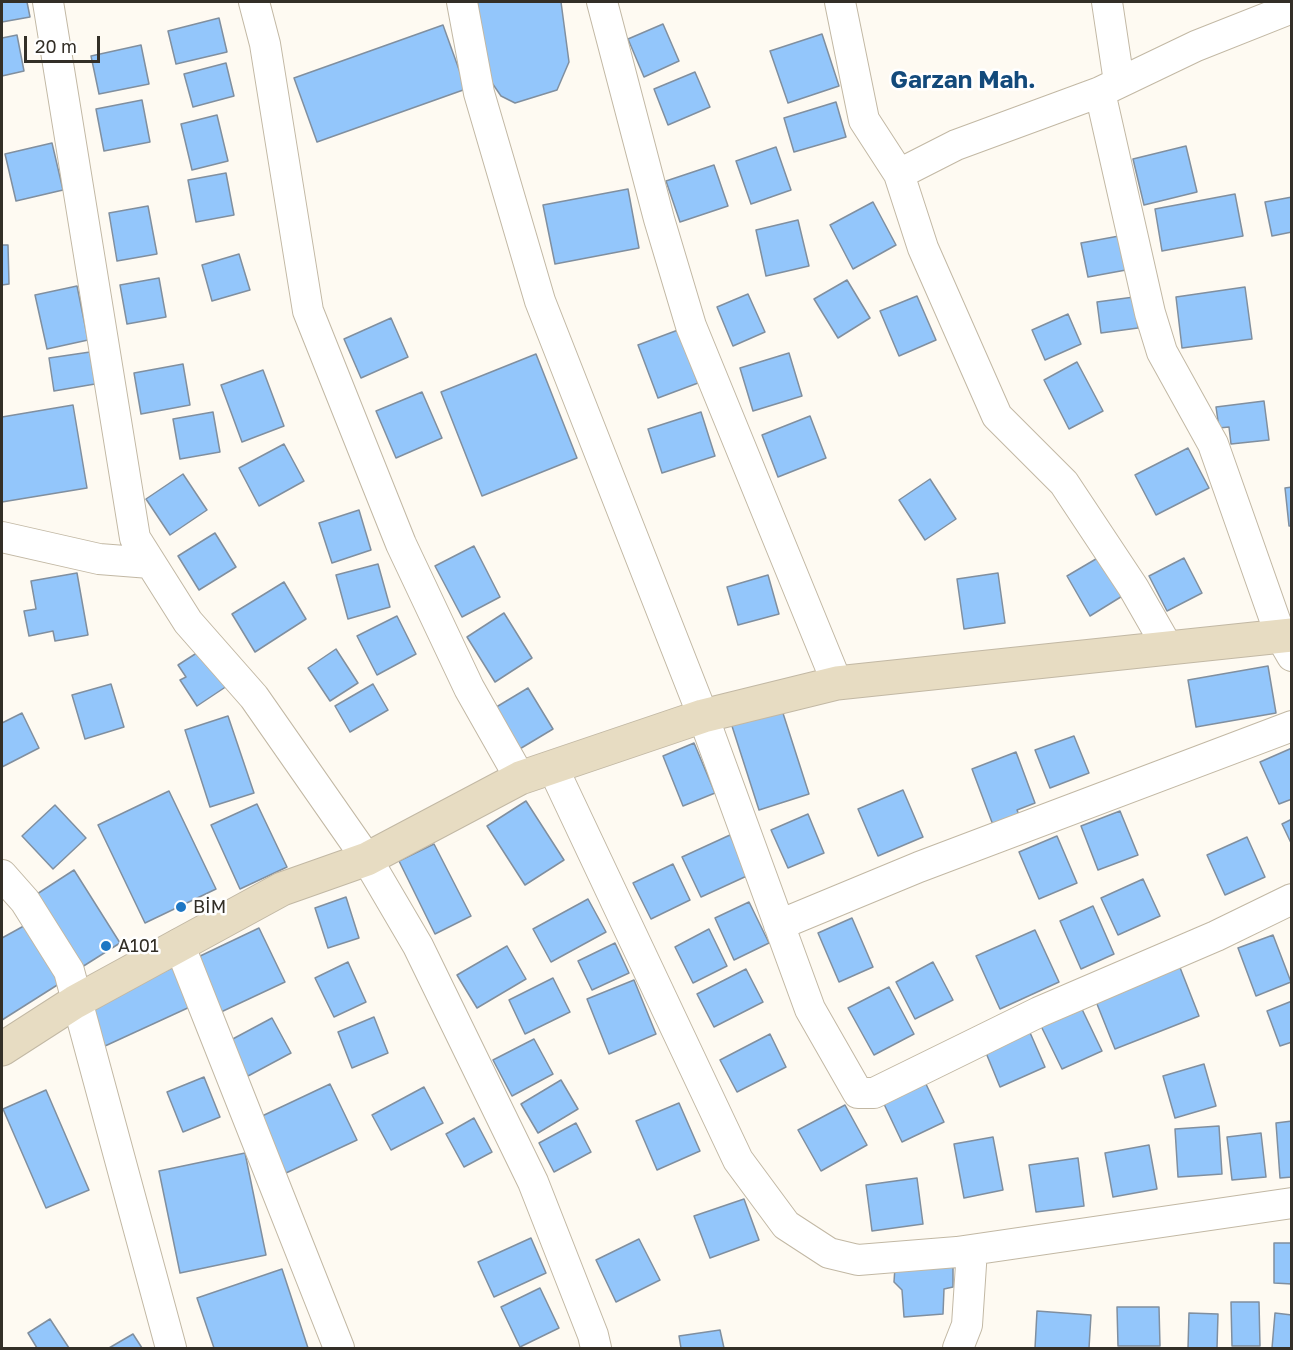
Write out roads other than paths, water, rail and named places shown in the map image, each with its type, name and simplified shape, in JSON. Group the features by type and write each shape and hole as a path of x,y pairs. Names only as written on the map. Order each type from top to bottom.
{"street":[{"path":"48,2 135,538 188,622 254,697 367,859 417,946 533,1182 593,1335 596,1348"},
{"path":"254,2 265,44 308,310 401,544 469,688 520,778"},
{"path":"462,2 479,93 540,301 703,716 810,1009 858,1094 874,1093 1039,1012 1216,936 1292,899"},
{"path":"602,2 659,219 691,326 837,683"},
{"path":"840,2 864,120 899,174 923,248 997,416 1064,483 1133,587 1168,648"},
{"path":"2,1049 75,1002 282,889 367,859 520,778 703,716 837,683 1168,648 1288,642 1213,444 1162,352 1149,313 1110,87 1107,2"},
{"path":"899,174 956,145 1110,87 1196,46 1292,8"},
{"path":"2,537 99,559 150,562"},
{"path":"779,925 920,867 1292,726"},
{"path":"553,768 738,1160 786,1225 829,1253 858,1260 972,1250 1292,1203"},
{"path":"2,875 25,901 69,971 75,1002 171,1348"},
{"path":"179,944 339,1348"},
{"path":"958,1348 967,1325 972,1250"}],"place":[{"name":"BİM","path":"181,907"},
{"name":"A101","path":"106,946"}],"district":[{"name":"Garzan Mah.","path":"963,80"}]}
